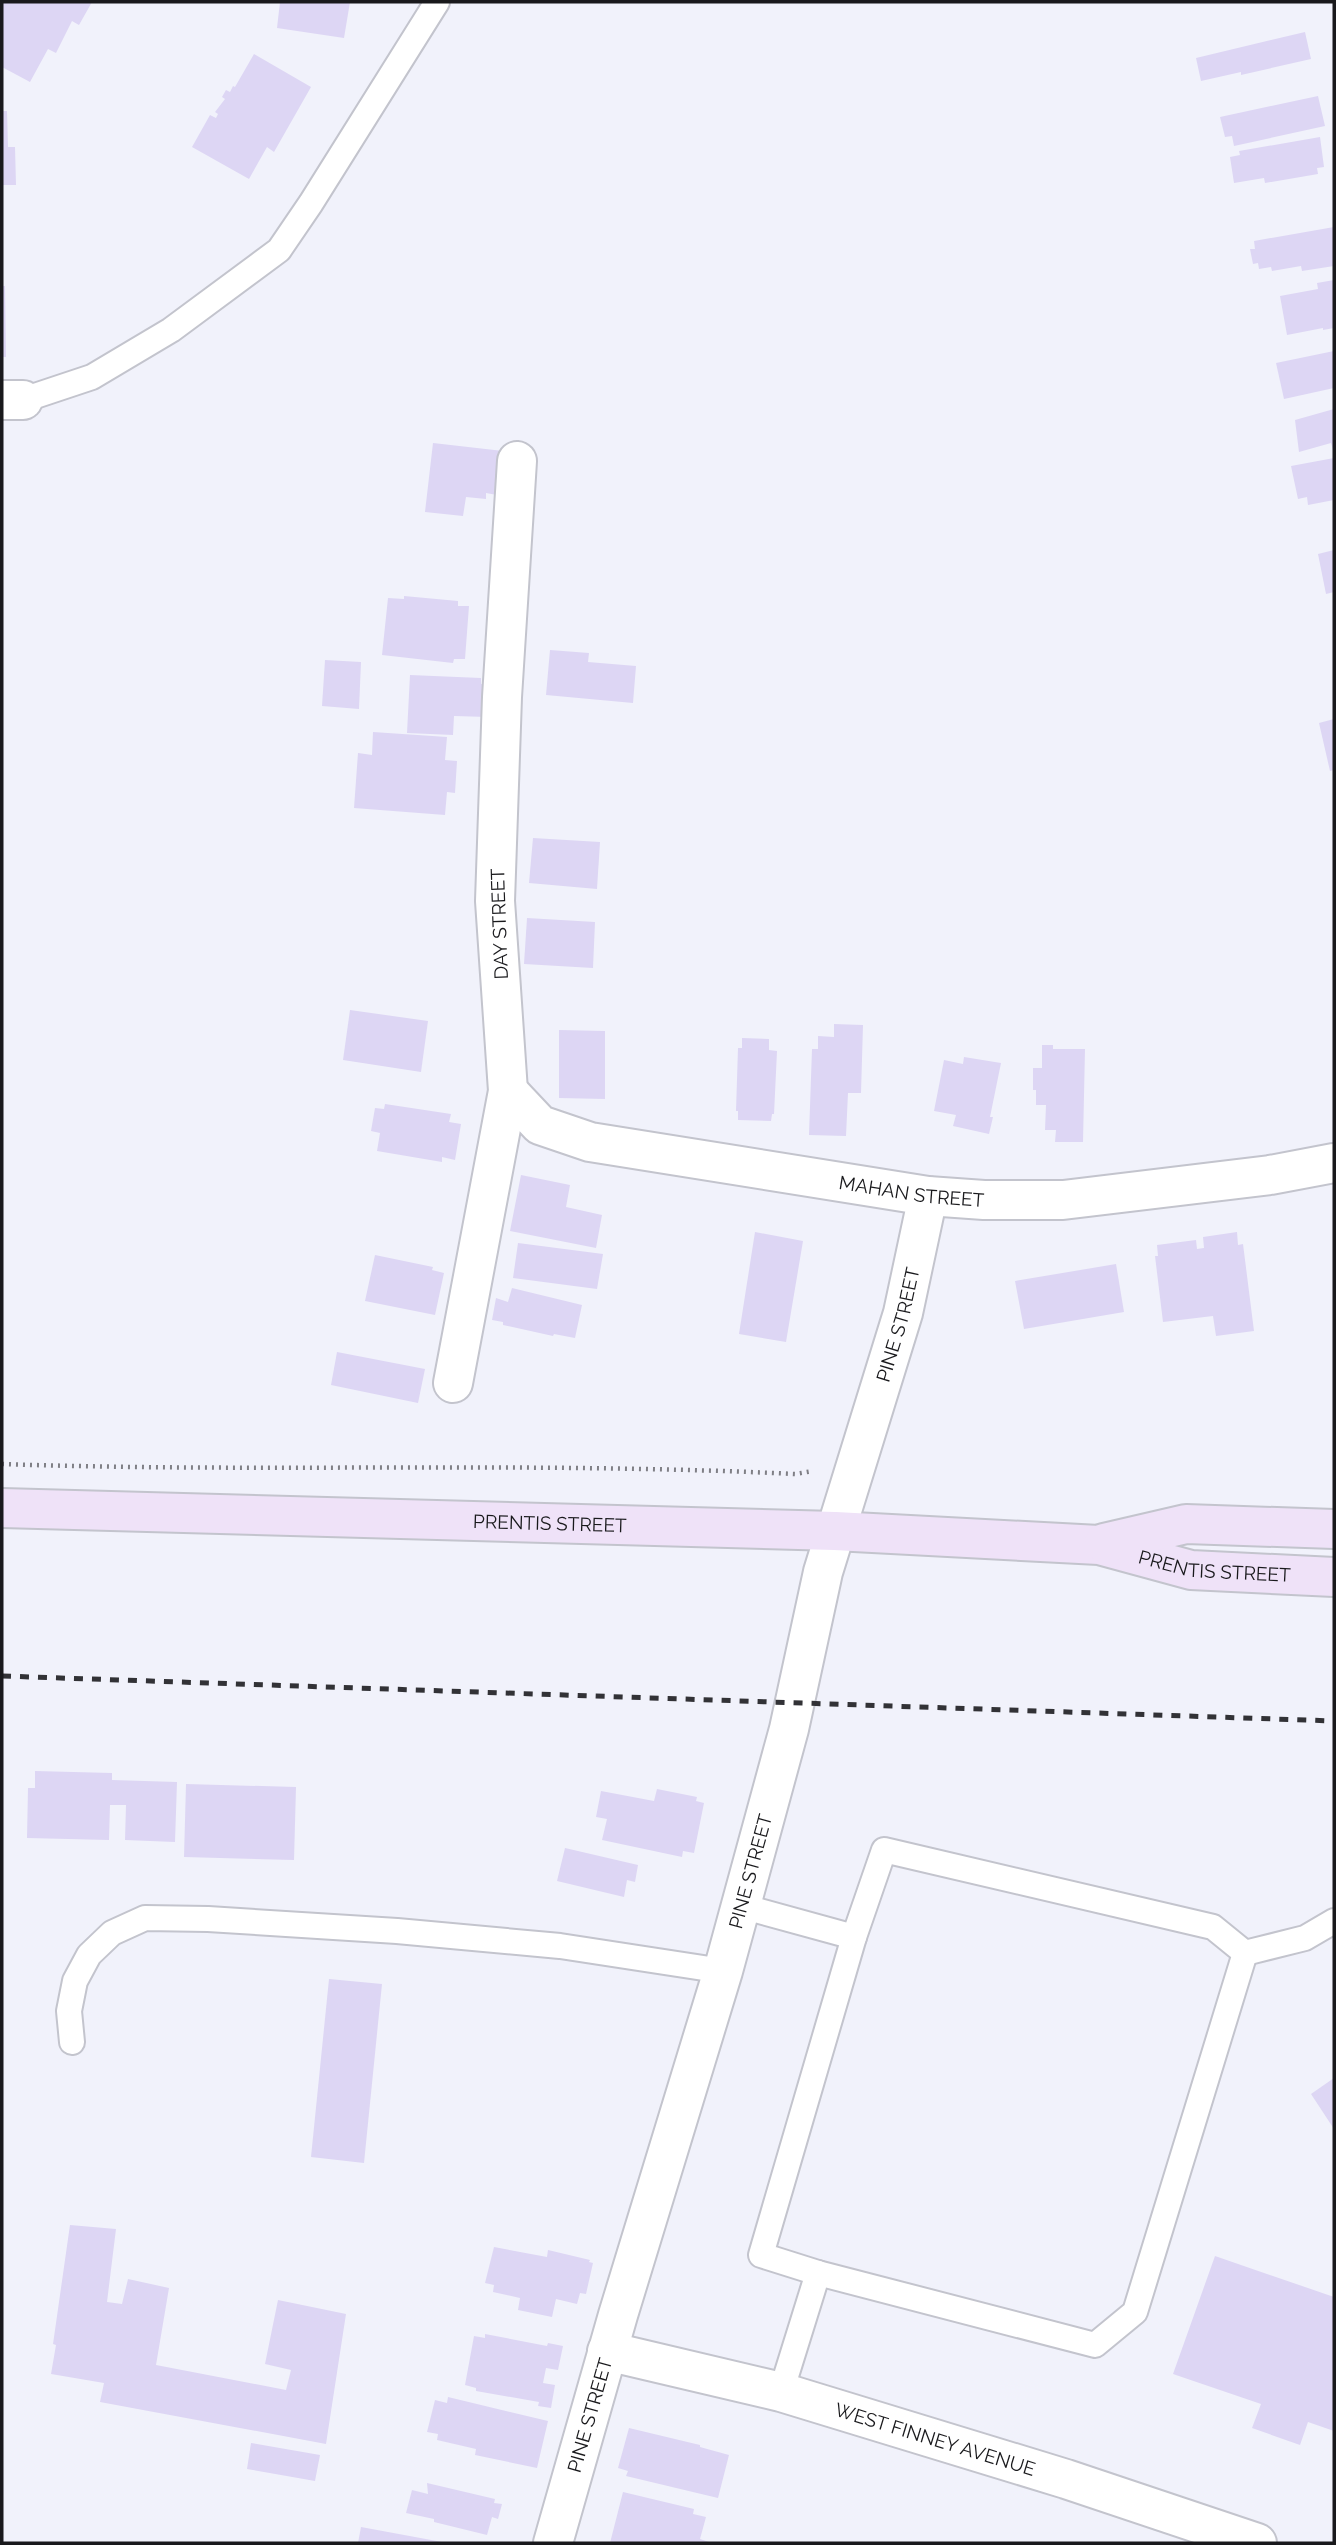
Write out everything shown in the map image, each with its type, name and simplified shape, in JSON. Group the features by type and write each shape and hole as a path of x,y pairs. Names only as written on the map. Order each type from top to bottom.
{"street":[{"name":"DAY STREET","path":"453,1382 508,1091 495,901 502,697 517,461"},
{"name":"MAHAN STREET","path":"508,1091 540,1125 590,1142 928,1196 984,1200 1063,1200 1270,1175 1334,1163"},
{"name":"PINE STREET","path":"553,2543 607,2351 723,1971 789,1729 823,1572 903,1313 928,1196"},
{"name":"PRENTIS STREET","path":"2,1508 835,1531 1099,1545 1191,1570 1334,1577"},
{"name":"PRENTIS STREET","path":"1099,1545 1186,1524 1334,1529"},
{"name":"WEST FINNEY AVENUE","path":"607,2351 781,2392 1066,2479 1242,2541"}],"lane":[{"path":"12,400 92,377 171,330 279,250 311,204 437,2"},
{"path":"884,1850 1213,1927 1245,1954 1135,2312 1095,2345 818,2273 761,2255 854,1937 884,1850"},
{"path":"741,1906 854,1937"},
{"path":"72,2042 69,2011 75,1981 89,1955 112,1933 145,1918 208,1919 424,1933 560,1946 723,1971"},
{"path":"1245,1954 1305,1938 1334,1921"},
{"path":"781,2392 818,2273"}],"path":[{"path":"2,1464 214,1469 533,1466 795,1474 812,1470 819,1480"}],"building":[{"path":"3,2 92,2 79,25 72,21 56,53 48,49 30,82 2,67"},
{"path":"280,2 350,2 344,38 277,28"},
{"path":"1305,32 1311,59 1201,81 1196,58"},
{"path":"254,54 311,87 274,152 267,147 249,179 192,147 210,115 216,118 218,114 215,112 225,99 222,97 226,90 230,92 233,86 235,87"},
{"path":"1318,96 1325,126 1234,146 1232,136 1225,137 1220,117"},
{"path":"2,111 7,111 8,147 15,147 16,185 2,185"},
{"path":"1320,137 1324,167 1317,168 1318,174 1265,183 1264,178 1234,183 1230,157 1240,155 1239,151"},
{"path":"1334,227 1334,266 1302,271 1301,266 1272,271 1271,267 1259,269 1258,263 1253,264 1250,249 1255,249 1254,241"},
{"path":"1334,280 1334,328 1287,335 1280,296 1318,289 1317,283"},
{"path":"2,286 5,286 6,357 2,357"},
{"path":"1334,351 1334,388 1284,399 1276,363"},
{"path":"1334,409 1334,453 1331,443 1299,452 1295,420"},
{"path":"433,443 503,451 497,495 486,493 486,499 466,497 463,516 425,512"},
{"path":"1334,458 1334,500 1308,505 1307,497 1298,499 1291,466"},
{"path":"1334,550 1334,592 1326,594 1318,554"},
{"path":"404,596 458,601 458,606 469,606 465,659 454,659 453,663 382,655 388,598 404,599"},
{"path":"550,650 589,653 588,662 636,666 633,703 546,695"},
{"path":"325,660 361,662 359,709 322,706"},
{"path":"410,675 481,678 481,684 489,684 488,717 454,716 453,735 407,733"},
{"path":"1334,719 1334,770 1330,771 1319,723"},
{"path":"373,732 447,737 445,760 457,761 455,793 447,792 445,815 354,808 358,753 372,755"},
{"path":"533,838 600,842 597,889 529,883"},
{"path":"527,918 595,922 593,968 524,964"},
{"path":"350,1010 428,1021 421,1072 343,1060"},
{"path":"834,1024 863,1025 861,1093 848,1093 846,1136 809,1135 812,1049 818,1049 818,1036 834,1037"},
{"path":"559,1030 605,1031 605,1099 559,1098"},
{"path":"742,1038 769,1039 769,1050 777,1051 774,1114 771,1121 738,1120 738,1048 742,1048"},
{"path":"1042,1045 1053,1045 1053,1049 1085,1049 1083,1142 1055,1142 1056,1130 1045,1130 1046,1105 1036,1105 1036,1090 1033,1090 1033,1068 1042,1068"},
{"path":"964,1057 1001,1063 989,1134 953,1126 956,1115 934,1111 944,1060 963,1064"},
{"path":"385,1104 451,1114 449,1122 461,1124 455,1160 442,1157 442,1162 377,1151 380,1133 371,1131 375,1108 384,1109"},
{"path":"521,1175 570,1185 566,1207 602,1215 596,1248 510,1231"},
{"path":"755,1232 803,1241 786,1342 739,1334"},
{"path":"1237,1232 1238,1245 1243,1244 1254,1331 1216,1336 1213,1316 1163,1322 1155,1256 1158,1256 1157,1245 1196,1240 1197,1249 1204,1248 1203,1237"},
{"path":"518,1243 603,1254 597,1289 513,1278"},
{"path":"375,1255 433,1267 432,1270 444,1273 435,1315 365,1301"},
{"path":"1116,1264 1124,1312 1024,1329 1015,1281"},
{"path":"512,1288 582,1305 575,1338 553,1336 492,1320 496,1298 508,1302"},
{"path":"337,1352 425,1369 418,1403 331,1385"},
{"path":"35,1771 112,1773 112,1780 177,1782 175,1842 125,1840 126,1805 110,1805 109,1840 27,1838 28,1788 35,1788"},
{"path":"186,1784 296,1787 294,1860 184,1857"},
{"path":"657,1789 697,1797 696,1801 704,1803 694,1853 683,1851 682,1857 602,1840 607,1819 596,1817 601,1791 654,1801"},
{"path":"565,1848 638,1865 635,1882 627,1880 624,1897 557,1881"},
{"path":"329,1979 382,1984 364,2163 311,2157"},
{"path":"1334,2078 1334,2129 1311,2094"},
{"path":"70,2225 116,2229 107,2302 122,2304 128,2279 169,2288 156,2365 286,2390 291,2370 265,2364 278,2300 346,2314 326,2444 100,2402 104,2383 51,2374"},
{"path":"494,2247 547,2257 548,2250 590,2260 589,2262 593,2263 586,2294 580,2293 577,2304 556,2299 552,2317 518,2310 520,2298 493,2292 494,2285 485,2283"},
{"path":"1215,2256 1334,2297 1334,2431 1308,2422 1300,2445 1252,2428 1261,2404 1173,2374"},
{"path":"485,2334 547,2346 548,2343 563,2346 558,2370 546,2368 543,2383 555,2385 551,2408 538,2406 539,2402 476,2391 476,2388 465,2385 474,2336 485,2338"},
{"path":"448,2397 548,2421 537,2468 475,2455 476,2449 437,2440 438,2434 427,2432 435,2400 447,2403"},
{"path":"629,2428 729,2455 718,2498 626,2476 628,2471 618,2468"},
{"path":"251,2443 320,2455 315,2481 247,2469"},
{"path":"427,2483 495,2499 494,2503 502,2504 498,2519 492,2517 487,2535 406,2513 412,2490 428,2494"},
{"path":"623,2492 694,2509 693,2514 706,2517 700,2539 712,2543 610,2543"},
{"path":"361,2527 442,2542 442,2543 358,2543"}],"railway":[{"path":"2,1676 1334,1721"}]}
